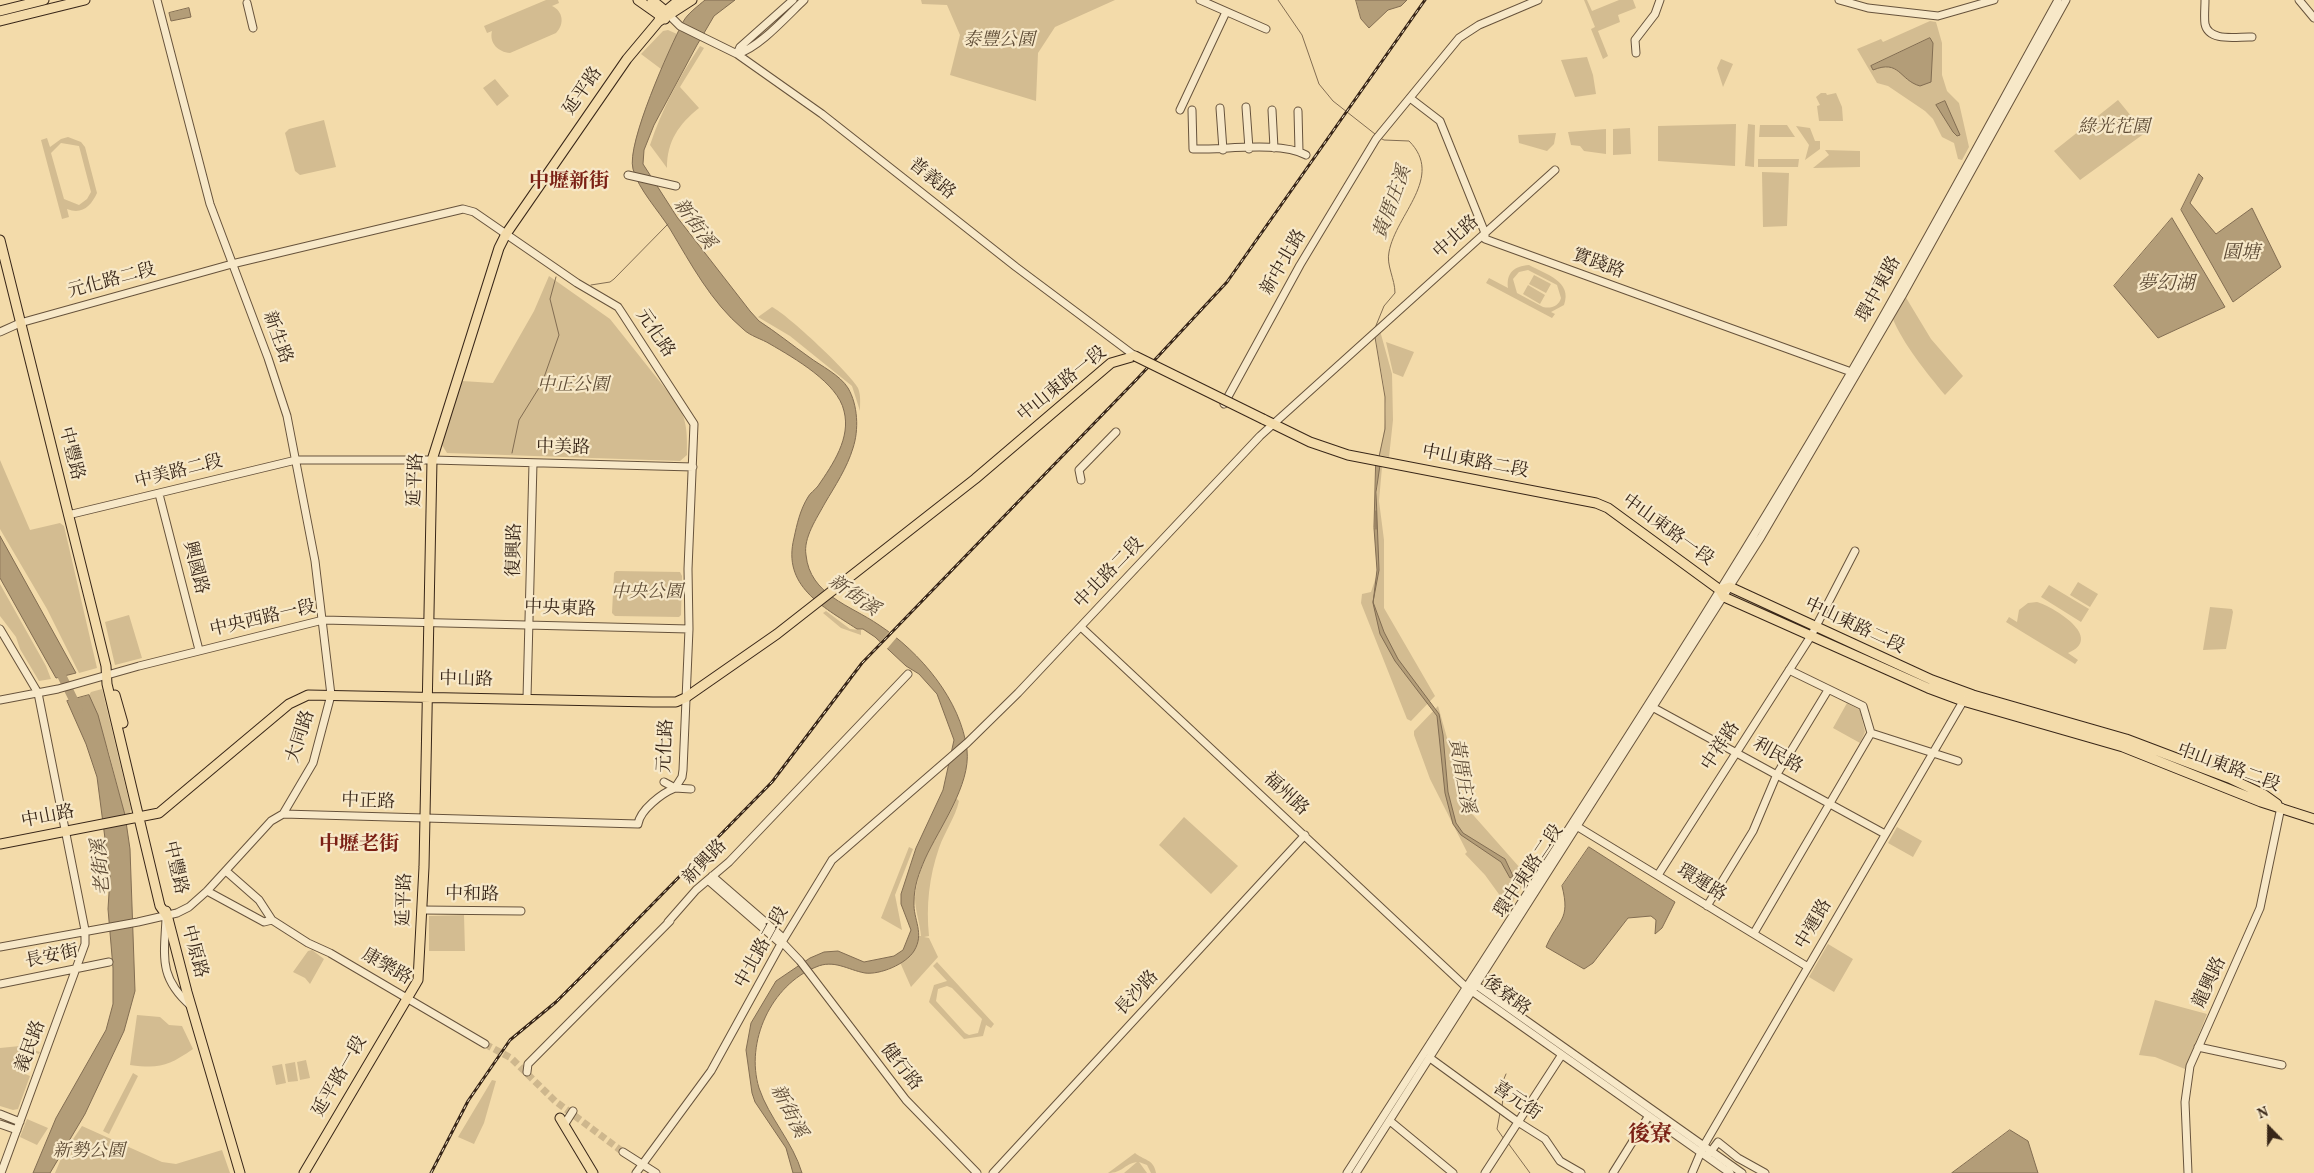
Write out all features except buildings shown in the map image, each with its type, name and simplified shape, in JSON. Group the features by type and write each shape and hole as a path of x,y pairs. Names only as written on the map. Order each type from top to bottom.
{"main road":[{"path":"0,11 44,0"},
{"path":"0,21 85,0"},
{"path":"638,0 665,17"},
{"path":"652,0 665,17"},
{"name":"延平路","path":"408,999 418,980 420,970 430,621 432,460 493,266 506,234 627,59 679,0"},
{"name":"延平路","path":"665,17 692,0"},
{"name":"中豐路","path":"0,240 107,675 120,706 139,817 166,906 166,916"},
{"name":"中山東路一段","path":"812,607 975,479 1111,363 1135,356 1274,425 1330,450 1378,461"},
{"name":"中山東路二段","path":"1378,461 1563,497"},
{"name":"中山東路一段","path":"1563,497 1590,501 1608,508 1722,593"},
{"path":"1722,593 1730,588"},
{"name":"中山東路二段","path":"1730,588 1966,697"},
{"name":"中山東路二段","path":"1722,593 1810,636 1966,697 2126,738 2229,778 2263,794 2281,807 2314,819"},
{"name":"中山路","path":"0,844 159,813 289,704 308,695 676,702 685,698 812,607"},
{"name":"中原路","path":"166,916 240,1173"},
{"name":"延平路一段","path":"304,1173 363,1075 388,1028 408,999"},
{"path":"563,1120 593,1173"}],"street":[{"name":"新生路","path":"157,0 210,204 282,399 296,460 323,620 331,694"},
{"path":"737,54 740,46 793,0"},
{"path":"737,54 746,52 804,0"},
{"path":"1200,0 1266,29"},
{"name":"新中北路","path":"1224,404 1300,264 1379,136 1459,38 1479,24 1538,0"},
{"path":"1636,53 1635,40 1655,14 1660,0"},
{"path":"1839,0 1868,8 1938,16 1994,0"},
{"name":"環中東路","path":"1722,593 1854,373 2058,0"},
{"name":"環中東路","path":"1730,588 2066,0"},
{"path":"2205,0 2205,25 2213,34 2226,37 2252,37"},
{"path":"2299,0 2314,18"},
{"path":"247,3 253,28"},
{"path":"1180,110 1226,12"},
{"name":"普義路","path":"665,17 702,38 737,54 822,114 1016,267 1135,356"},
{"path":"1410,98 1440,121 1485,233"},
{"path":"1246,107 1248,149"},
{"path":"1220,108 1223,150"},
{"path":"1192,110 1193,149 1274,148 1299,151 1306,155"},
{"path":"1272,110 1274,148"},
{"path":"1298,111 1299,151"},
{"name":"中北路","path":"1274,425 1555,170"},
{"path":"632,176 676,186"},
{"name":"元化路","path":"232,264 463,209 474,212 618,307 694,424 688,569 689,629 682,777 675,788"},
{"name":"實踐路","path":"1485,233 1485,239 1490,242 1854,373"},
{"name":"元化路二段","path":"0,332 20,323 232,264"},
{"name":"中北路二段","path":"636,1173 711,1071 782,942 832,860 967,743 1081,627 1260,436 1274,425"},
{"path":"1081,480 1079,470 1116,432"},
{"name":"中美路二段","path":"68,515 296,460 432,460"},
{"name":"中美路","path":"432,460 692,467"},
{"name":"復興路","path":"527,698 533,463"},
{"name":"興國路","path":"159,494 199,650"},
{"name":"中祥路","path":"1658,875 1810,636 1855,551"},
{"name":"環中東路二段","path":"1356,1173 1430,1058 1469,989 1476,985 1512,926 1654,708 1722,593"},
{"name":"環中東路二段","path":"1347,1173 1469,989 1722,593"},
{"name":"中央西路一段","path":"0,700 58,689 199,650 323,620 430,621"},
{"name":"中央東路","path":"430,621 689,629"},
{"name":"福州路","path":"1081,627 1469,989"},
{"name":"義民路","path":"0,629 38,693 85,930 85,944 77,968 1,1173"},
{"path":"1754,933 1871,733 1863,706 1789,670"},
{"name":"新興路","path":"527,1072 528,1064 729,862 908,674"},
{"path":"1707,906 1753,831 1777,774 1828,690"},
{"name":"大同路","path":"283,814 313,763 331,694"},
{"name":"中運路","path":"1692,1173 1705,1153 1808,966 1966,697"},
{"name":"利民路","path":"1654,708 1885,834"},
{"path":"1871,733 1958,761"},
{"path":"664,782 675,788 691,789"},
{"name":"中正路","path":"283,814 425,820 524,820 638,824 641,817 661,796 675,788"},
{"name":"龍興路","path":"2188,1173 2185,1102 2190,1066 2260,908 2281,807"},
{"path":"0,947 85,930 138,922 166,916 189,907 226,871 271,822 283,814"},
{"name":"環運路","path":"1578,827 1808,966"},
{"name":"長沙路","path":"993,1173 1305,835"},
{"name":"康樂路","path":"226,871 259,900 272,920 308,943 330,953 485,1044"},
{"path":"710,879 772,928 781,936 782,942"},
{"name":"康樂路","path":"206,891 259,920 264,922 272,920"},
{"name":"中和路","path":"422,910 521,911"},
{"name":"中原路","path":"166,916 164,965 166,973 181,997 192,1006"},
{"name":"健行路","path":"782,942 801,962 906,1100 976,1173"},
{"name":"長安街","path":"0,984 109,962"},
{"name":"後寮路","path":"1476,985 1730,1173"},
{"name":"後寮路","path":"1469,989 1648,1117 1705,1153 1742,1173"},
{"path":"2198,1046 2282,1065"},
{"path":"1485,1173 1561,1056"},
{"name":"喜元街","path":"1430,1058 1518,1122 1545,1138 1560,1161 1581,1173"},
{"path":"563,1120 573,1111"},
{"path":"0,1114 20,1122"},
{"path":"1613,1173 1648,1117"},
{"path":"1390,1121 1453,1173"},
{"path":"0,1124 17,1130"},
{"path":"1705,1153 1718,1142 1738,1158 1764,1173"},
{"path":"623,1152 656,1173"}],"green space":[{"path":"546,0 558,0 559,3 552,6 559,11 562,18 561,26 556,33 510,53 502,51 495,46 491,35 492,31 487,33 484,26"},
{"name":"泰豐公園","path":"921,0 1115,0 1055,27 1038,53 1036,101 950,75 960,35 947,5 922,4"},
{"path":"1584,0 1587,0 1592,11 1619,0 1633,0 1636,8 1618,15 1620,22 1598,31 1608,56 1603,59 1591,29 1595,27"},
{"path":"1930,21 1936,22 1942,43 1942,75 1947,91 1959,103 1969,147 1962,160 1958,159 1954,143 1942,137 1933,119 1925,111 1888,86 1877,83 1857,49 1881,39 1883,42"},
{"path":"668,30 677,34 661,69 641,54 663,31"},
{"path":"700,46 704,48 680,87 699,108 680,127 672,141 667,168 650,145 672,94"},
{"path":"1587,57 1593,75 1596,94 1575,97 1561,60"},
{"path":"1721,59 1733,64 1723,87 1717,68"},
{"path":"495,79 509,96 497,106 483,88"},
{"path":"1821,93 1826,93 1827,95 1836,93 1842,107 1843,121 1819,121 1817,106 1820,105 1816,97"},
{"name":"綠光花園","path":"2118,100 2145,133 2080,180 2054,151"},
{"path":"324,120 336,167 300,175 295,171 285,133 289,129"},
{"path":"1736,124 1735,166 1658,161 1658,126"},
{"path":"1748,124 1755,125 1754,167 1745,166"},
{"path":"1760,125 1787,125 1795,137 1759,137"},
{"path":"1796,126 1810,128 1815,141 1820,141 1820,149 1805,160 1809,145"},
{"path":"1630,128 1631,154 1613,155 1613,129"},
{"path":"1606,129 1606,154 1584,151 1580,146 1571,145 1568,132"},
{"path":"1556,133 1554,144 1547,151 1519,143 1518,135"},
{"path":"68,137 81,142 85,147 97,193 92,202 82,210 72,211 67,209 69,217 62,219 41,140 47,138 50,147 61,139","holes":["61,143 79,146 91,192 87,199 79,205 64,199 51,153"]},
{"path":"1825,150 1860,151 1860,167 1813,168 1829,155"},
{"path":"1758,159 1799,159 1798,167 1758,167"},
{"path":"1762,172 1789,173 1787,226 1763,227"},
{"path":"1529,265 1556,279 1565,290 1564,305 1551,312 1555,314 1552,318 1486,283 1489,278 1508,288 1508,278 1512,271","holes":["1528,270 1557,285 1561,298 1560,301 1554,306 1546,308 1517,293 1513,279 1519,272"]},
{"path":"1534,275 1551,284 1546,293 1529,284"},
{"name":"中正公園","path":"549,276 610,319 676,402 683,415 687,434 687,455 680,461 447,453 442,445 462,381 493,383 534,311"},
{"path":"1528,285 1545,295 1540,304 1523,294"},
{"path":"1905,296 1931,339 1963,376 1945,395 1909,347 1892,317"},
{"path":"772,307 804,332 853,381 859,391 860,411 852,386 790,336 758,317"},
{"path":"1379,327 1392,374 1393,420 1389,457 1379,455 1384,434 1386,404 1375,331"},
{"path":"1386,342 1414,352 1403,377 1393,373"},
{"path":"0,460 30,530 60,523 64,526 97,668 79,673 47,609 0,529"},
{"path":"1378,466 1382,467 1379,501 1384,540 1384,608 1435,696 1411,721 1407,719 1361,603 1362,594 1371,592 1379,573 1376,528"},
{"name":"中央公園","path":"616,571 680,572 682,576 681,615 679,617 615,616 612,613 614,573"},
{"path":"2078,582 2098,594 2090,607 2070,595"},
{"path":"0,584 46,666 51,679 39,681 20,649 16,637 0,616"},
{"path":"2049,585 2089,609 2081,622 2041,597"},
{"path":"2037,602 2064,616 2079,632 2081,639 2078,647 2068,653 2078,660 2075,664 2006,622 2009,617 2017,622 2019,610 2028,603"},
{"path":"2210,607 2232,609 2226,649 2203,650"},
{"path":"826,611 850,629 861,630 861,635 841,628 823,613"},
{"path":"129,615 142,658 115,665 105,622"},
{"path":"102,689 131,809 129,815 125,816 109,753 89,695 91,692"},
{"path":"1847,703 1860,710 1865,732 1860,743 1833,728"},
{"path":"1438,706 1467,808 1528,877 1509,908 1485,875 1465,854 1467,852 1430,779 1414,735 1414,731"},
{"path":"956,798 959,801 939,848 929,892 929,936 924,937 929,938 938,957 911,987 899,960 916,936 921,936 915,903 920,872"},
{"path":"1184,817 1238,866 1211,894 1159,845"},
{"path":"1897,827 1922,841 1913,857 1888,843"},
{"path":"909,847 913,849 895,895 902,930 881,918"},
{"path":"464,915 465,951 429,951 429,916"},
{"path":"1828,944 1853,959 1834,992 1809,977"},
{"path":"312,950 324,959 310,984 305,978 293,972 308,951"},
{"path":"937,962 994,1024 991,1028 986,1025 983,1036 964,1039 929,1002 934,985 947,981 933,966","holes":["947,986 952,988 982,1019 978,1033 969,1035 965,1033 936,1001 938,989"]},
{"path":"2155,1000 2207,1014 2185,1069 2155,1057 2139,1055"},
{"path":"137,1015 160,1017 169,1025 182,1026 193,1049 170,1063 163,1065 149,1067 130,1065"},
{"path":"20,1046 40,1052 39,1054 27,1050 20,1072 30,1076 18,1109 13,1110 0,1106 0,1048"},
{"path":"306,1060 310,1078 300,1080 297,1062"},
{"path":"295,1062 298,1081 288,1082 285,1064"},
{"path":"282,1064 286,1083 276,1085 272,1066"},
{"path":"133,1073 138,1076 109,1134 103,1131"},
{"path":"492,1080 496,1081 484,1123 474,1144 458,1137"},
{"name":"新勢公園","path":"27,1119 48,1128 37,1145 20,1137"},
{"name":"新勢公園","path":"82,1126 162,1162 176,1164 222,1150 230,1173 55,1173 63,1154"},
{"path":"1135,1153 1151,1162 1156,1173 1151,1173 1147,1165 1139,1162 1147,1173 1124,1173 1137,1162 1117,1172 1108,1173"}],"water":[{"name":"新街溪","path":"705,0 735,0 714,16 697,45 654,125 644,150 643,164 677,217 759,321 835,375 848,388 856,410 857,426 855,441 844,470 809,535 806,555 809,569 815,580 833,598 879,625 923,663 936,679 956,713 963,731 967,750 967,763 959,792 925,859 917,880 914,909 919,932 914,951 899,964 878,972 865,973 829,964 816,967 800,975 786,987 774,1001 765,1017 759,1034 756,1052 759,1088 763,1099 793,1151 802,1173 793,1173 786,1148 755,1102 746,1050 751,1023 776,981 810,958 824,952 838,951 864,962 894,956 903,950 911,930 901,904 901,894 916,848 943,790 954,740 937,694 919,674 906,666 875,637 863,629 857,629 819,603 799,582 794,569 792,555 794,538 801,512 805,502 829,469 843,441 846,421 840,401 814,372 767,342 753,336 721,307 702,282 670,229 644,192 633,169 636,139 650,96 685,19"},
{"path":"1356,0 1407,0 1401,6 1388,10 1369,28 1361,19"},
{"path":"189,8 191,17 171,21 169,13"},
{"path":"1930,38 1933,43 1931,82 1920,86 1889,67 1873,70 1871,66"},
{"path":"1945,101 1960,135 1957,136 1953,132 1936,105"},
{"name":"園塘","path":"2199,174 2203,178 2190,203 2216,234 2252,208 2281,267 2233,302 2181,210"},
{"name":"夢幻湖","path":"2172,218 2225,307 2158,338 2114,286"},
{"path":"1376,464 1380,465 1376,492 1379,570 1373,600 1377,570 1374,528"},
{"path":"0,536 76,673 56,678 0,578"},
{"path":"1373,602 1384,632 1398,659 1439,714 1443,735 1448,792 1456,823 1463,833 1505,859 1513,876 1510,878 1501,862 1461,835 1453,824 1445,793 1437,716 1395,661 1380,634"},
{"path":"89,695 98,715 125,815 130,849 135,991 124,1031 85,1114 50,1173 33,1173 56,1118 106,1030 113,1004 113,968 108,909 110,877 97,777 86,744 67,701"},
{"path":"1589,847 1675,902 1662,928 1655,934 1656,920 1651,916 1628,918 1593,963 1584,969 1546,947 1564,913 1565,906 1562,886"},
{"path":"2010,1130 2028,1141 2038,1173 1952,1173"}],"pier":[{"path":"891,630 897,637 886,650 879,643"}],"waterway":[{"name":"黃厝庄溪","path":"1278,0 1302,35 1319,84 1333,101 1375,134"},
{"name":"黃厝庄溪","path":"1375,328 1384,306 1395,293 1388,257 1389,252 1393,238 1415,196 1422,168 1419,155 1409,141 1384,140 1380,138"},
{"path":"591,285 610,282 614,279 668,224"},
{"path":"512,453 519,420 542,383 559,335 550,299 556,277"},
{"name":"黃厝庄溪","path":"1375,337 1385,397 1385,429 1379,457"},
{"name":"黃厝庄溪","path":"1376,511 1376,529"},
{"name":"老街溪","path":"57,666 78,709"},
{"path":"1502,1107 1503,1097 1500,1088 1506,1074"},
{"path":"1500,1113 1497,1129 1504,1139"},
{"path":"1508,1143 1530,1173"}],"tunnel":[{"path":"485,1044 511,1058 555,1101 623,1152"}],"railway":[{"path":"431,1173 468,1101 510,1040 556,1002 772,782 862,663 1137,379 1227,282 1425,0"}],"district":[{"name":"中壢新街","path":"569,183"},
{"name":"中壢老街","path":"359,846"},
{"name":"後寮","path":"1650,1137"}]}
